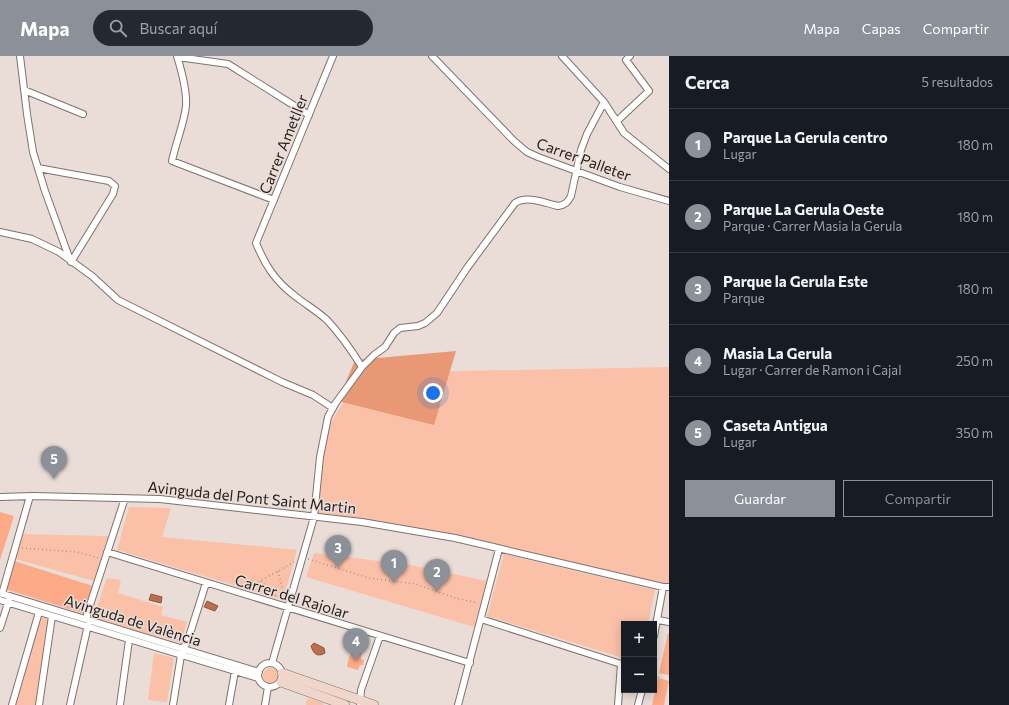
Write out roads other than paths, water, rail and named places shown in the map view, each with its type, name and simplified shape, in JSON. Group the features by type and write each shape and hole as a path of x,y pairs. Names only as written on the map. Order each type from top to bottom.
{"street":[{"path":"20,56 33,152 71,262"},
{"name":"Carrer Ametller","path":"333,56 256,242 272,275 294,296 326,320 349,348 362,367"},
{"name":"Carrer Palleter","path":"432,56 514,141 527,152 620,186 669,201"},
{"path":"562,56 604,102 624,133 669,169"},
{"path":"617,121 649,91 626,60 630,56"},
{"path":"274,200 172,161 182,128 186,104 178,57 228,64 309,115"},
{"path":"24,90 83,114"},
{"path":"272,663 314,517 324,434 328,417 333,408 362,367 385,347 394,333 400,328 418,326 432,319 467,268 515,203 526,199 558,206 568,202 578,171 581,150 587,134 604,102"},
{"path":"38,168 109,181 115,186 113,194 71,262"},
{"path":"0,232 32,239 59,252 92,276 118,300 282,382 313,395 333,408"},
{"path":"1,596 30,496"},
{"name":"Avinguda del Pont Saint Martin","path":"0,497 30,496 125,498 210,504 362,522 448,537 666,587"},
{"path":"70,705 88,624 87,614 125,498"},
{"path":"458,705 499,549"},
{"name":"Carrer del Rajolar","path":"107,552 470,663"},
{"path":"173,705 181,652 187,643 206,583"},
{"path":"657,624 666,587"},
{"name":"Avinguda de València","path":"1,596 39,612 88,624 129,640 181,652 235,671 258,675"},
{"path":"0,628 9,600"},
{"name":"Avinguda de València","path":"9,600 258,675"},
{"path":"12,705 39,612"},
{"path":"39,705 52,616"},
{"path":"481,619 622,664 618,705"},
{"path":"658,620 669,622"},
{"path":"360,702 361,690 380,636"},
{"path":"120,705 129,640"},
{"path":"281,677 275,686 268,687 262,684 258,675 262,666 272,663 278,666 281,677 325,702 345,705"},
{"path":"229,705 235,671"},
{"path":"281,677 374,705"},
{"path":"265,705 268,687"},
{"path":"638,705 641,693"}],"place":[{"name":"Caseta Antigua","path":"54,479"},
{"name":"Parque la Gerula Este","path":"338,568"},
{"name":"Parque La Gerula centro","path":"394,583"},
{"name":"Parque La Gerula Oeste","path":"437,592"},
{"name":"Masia La Gerula","path":"356,661"}]}
